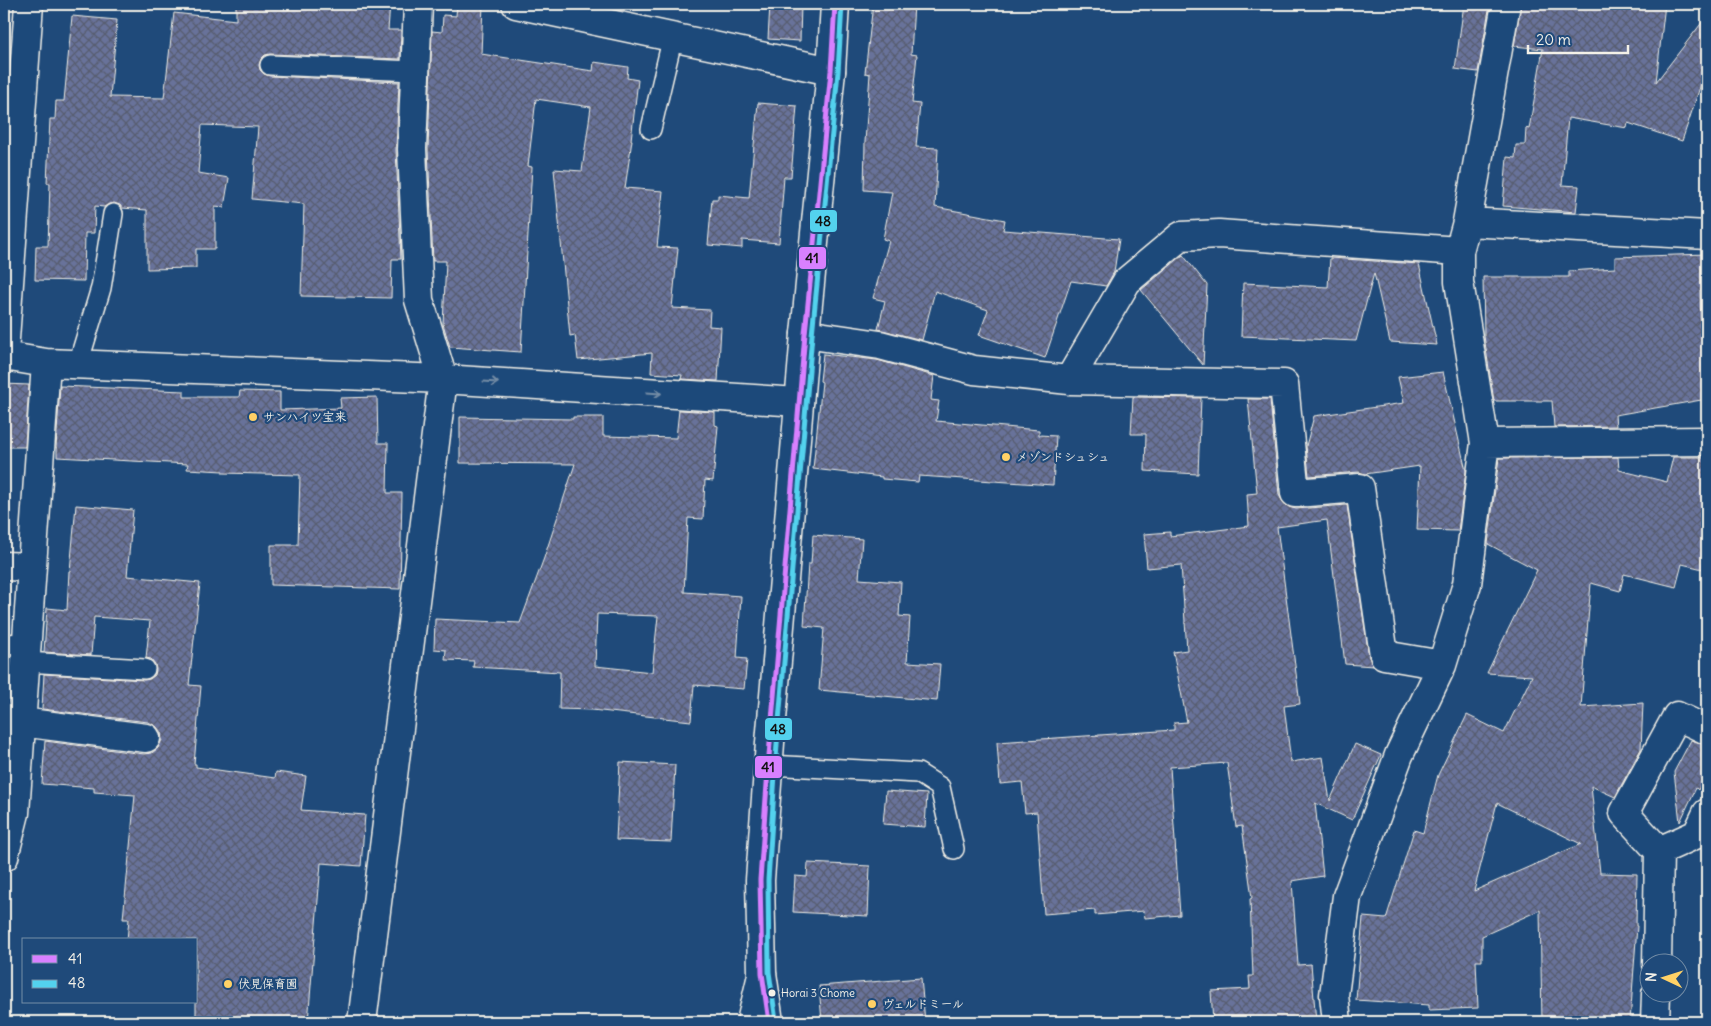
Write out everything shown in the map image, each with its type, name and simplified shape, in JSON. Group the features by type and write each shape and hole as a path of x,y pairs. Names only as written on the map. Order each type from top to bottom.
{"main road":[{"path":"29,4 4,354 46,363 443,379 799,402"},
{"path":"362,1022 443,379 420,300 412,149 418,4"},
{"path":"516,4 832,71"},
{"path":"769,1022 762,973 760,880 805,334 832,71 835,4"},
{"path":"1337,1022 1334,995 1347,896 1399,755 1442,665 1467,584 1485,442 1459,282 1459,251 1467,222 1506,4"},
{"path":"1467,222 1706,230"},
{"path":"1069,380 1127,281 1181,236 1219,234 1459,251"},
{"path":"805,334 880,345 974,370 1069,380 1284,384 1295,492 1360,488 1384,655 1442,665"},
{"path":"4,857 15,813 21,722 19,650 32,567 46,363"},
{"path":"1485,442 1707,441"},
{"path":"4,566 32,567"},
{"path":"1657,954 1659,851 1624,813 1677,716 1707,730"},
{"path":"21,722 146,738"},
{"path":"1659,851 1697,834 1707,813"},
{"path":"751,1022 762,973"},
{"path":"1655,1022 1656,1004"}],"lane":[{"path":"651,129 673,36"},
{"path":"270,65 415,71"},
{"path":"78,364 101,288 113,214"},
{"path":"19,650 145,670"},
{"path":"768,765 918,773 940,786 954,849"}],"building":[{"path":"236,4 346,7 346,4 390,4 388,30 401,30 400,59 270,54 265,55 261,59 259,65 260,70 264,74 270,76 399,82 396,150 401,259 392,259 391,298 301,296 304,204 252,199 258,127 202,125 198,173 229,178 224,207 215,206 215,249 196,249 196,268 147,269 147,210 122,208 114,203 104,207 95,206 94,233 85,233 84,281 35,280 36,246 48,246 50,183 47,183 50,119 55,119 56,101 64,101 72,16 117,20 110,97 164,98 174,13 236,20"},
{"path":"457,4 483,4 481,54 593,71 594,62 628,67 627,78 638,80 625,188 663,191 657,247 678,248 672,308 710,310 709,326 721,327 718,381 681,379 682,375 651,373 652,353 578,360 575,335 570,336 554,169 582,171 591,107 536,99 528,166 532,167 521,352 450,347 443,324 446,261 433,261 428,149 432,31 442,32 443,15 456,16"},
{"path":"770,4 801,4 800,41 768,39"},
{"path":"873,4 914,4 911,54 917,55 912,103 920,104 916,147 938,148 935,207 1005,220 1003,230 1119,239 1114,272 1106,286 1071,281 1045,358 979,335 988,310 935,291 922,340 878,329 885,301 873,298 889,241 883,239 892,192 864,190 870,74 865,73"},
{"path":"1464,4 1490,4 1478,72 1455,69"},
{"path":"1521,4 1665,4 1656,82 1707,16 1707,66 1682,141 1628,123 1627,128 1568,118 1562,185 1579,186 1576,212 1503,206 1507,157 1515,158 1516,145 1525,145 1526,128 1529,129 1543,49 1514,46"},
{"path":"758,103 797,106 791,177 784,177 779,243 742,240 742,248 708,245 712,199 718,199 718,195 749,198"},
{"path":"1707,254 1707,291 1700,290 1702,353 1707,352 1707,399 1615,415 1616,426 1554,427 1552,401 1494,401 1484,336 1483,277 1569,277 1569,271 1615,268 1615,257"},
{"path":"1183,255 1207,285 1203,365 1141,290"},
{"path":"1330,258 1419,264 1437,345 1390,342 1374,273 1356,341 1241,336 1243,283 1328,287"},
{"path":"823,354 877,360 934,376 931,400 939,401 936,421 1039,430 1039,435 1056,436 1053,485 919,476 918,482 813,469"},
{"path":"1443,372 1466,471 1458,531 1417,530 1420,466 1365,474 1359,472 1309,476 1306,446 1314,416 1404,403 1398,377"},
{"path":"4,384 29,385 25,447 4,447"},
{"path":"60,386 184,391 184,397 239,397 240,391 280,392 280,410 341,408 340,398 377,397 378,443 388,443 387,493 402,493 400,589 271,585 271,545 298,545 300,475 223,473 223,471 187,469 188,464 57,457"},
{"path":"1133,397 1201,398 1198,474 1145,471 1146,434 1131,434"},
{"path":"1248,399 1270,399 1279,495 1283,502 1289,507 1296,509 1347,505 1369,657 1373,666 1345,664 1327,520 1277,527 1300,704 1284,706 1291,762 1323,757 1330,801 1355,744 1381,755 1352,820 1315,803 1323,876 1292,881 1298,965 1311,964 1316,1022 1213,1022 1211,991 1250,989 1249,976 1253,976 1250,899 1252,898 1242,826 1236,827 1227,763 1170,767 1180,915 1145,918 1144,911 1095,915 1095,910 1044,914 1037,812 1025,813 1022,782 1000,784 997,742 1174,730 1174,723 1187,722 1173,652 1187,650 1181,565 1147,568 1144,534 1170,532 1170,536 1249,526 1247,494 1257,493"},
{"path":"679,410 715,412 715,425 718,426 713,481 705,480 703,519 688,518 684,592 741,596 737,658 747,659 744,689 694,685 691,721 592,710 559,709 560,672 473,667 474,661 445,660 446,650 434,649 435,619 520,623 575,464 460,463 460,417 573,419 573,417 603,417 603,436 676,438","holes":["597,614 658,616 652,672 595,666"]},
{"path":"1618,457 1619,470 1667,482 1673,457 1699,457 1707,459 1707,570 1682,564 1676,587 1624,574 1620,591 1591,583 1581,707 1643,703 1641,749 1615,797 1591,786 1600,873 1637,874 1637,926 1630,1022 1542,1022 1540,910 1482,936 1482,961 1476,961 1478,1008 1429,1010 1429,1005 1356,1000 1363,917 1386,919 1414,830 1423,833 1438,775 1467,715 1504,733 1532,676 1487,673 1537,570 1488,544 1499,458","holes":["1497,803 1581,844 1474,891"]},
{"path":"76,505 133,510 127,576 200,583 189,685 201,686 194,764 196,764 196,767 275,778 276,772 306,776 301,810 365,815 361,866 321,863 308,1022 196,1022 196,1004 198,1004 198,938 127,938 129,919 123,919 135,795 94,792 94,788 42,784 45,741 144,754 152,753 158,748 162,740 161,732 156,726 148,722 42,709 44,674 144,680 150,679 155,675 155,664 151,659 146,658 150,621 94,617 91,655 44,652 47,608 67,610"},
{"path":"813,535 862,539 859,579 901,582 899,616 910,617 907,662 940,664 937,701 819,690 824,628 804,626 808,564 811,564"},
{"path":"1691,740 1707,745 1707,772 1698,790 1696,788 1680,822 1674,772"},
{"path":"620,762 675,765 671,842 616,840"},
{"path":"886,791 927,794 925,827 883,824"},
{"path":"808,863 870,866 868,916 793,912 795,876 807,877"},
{"name":"ヴェルドミール","path":"921,978 925,1022 822,1022 819,986"}],"transit line":[{"name":"41","path":"769,1022 762,973 760,880 805,334 831,71 835,4"},
{"name":"48","path":"776,1021 769,972 768,880 777,744 812,335 838,72 842,4"}],"place":[{"name":"サンハイツ宝来","path":"253,417"},
{"name":"メゾンドシュシュ","path":"1006,457"},
{"name":"伏見保育園","path":"228,984"},
{"name":"Horai 3 Chome","path":"772,993"},
{"name":"ヴェルドミール","path":"872,1004"}]}
